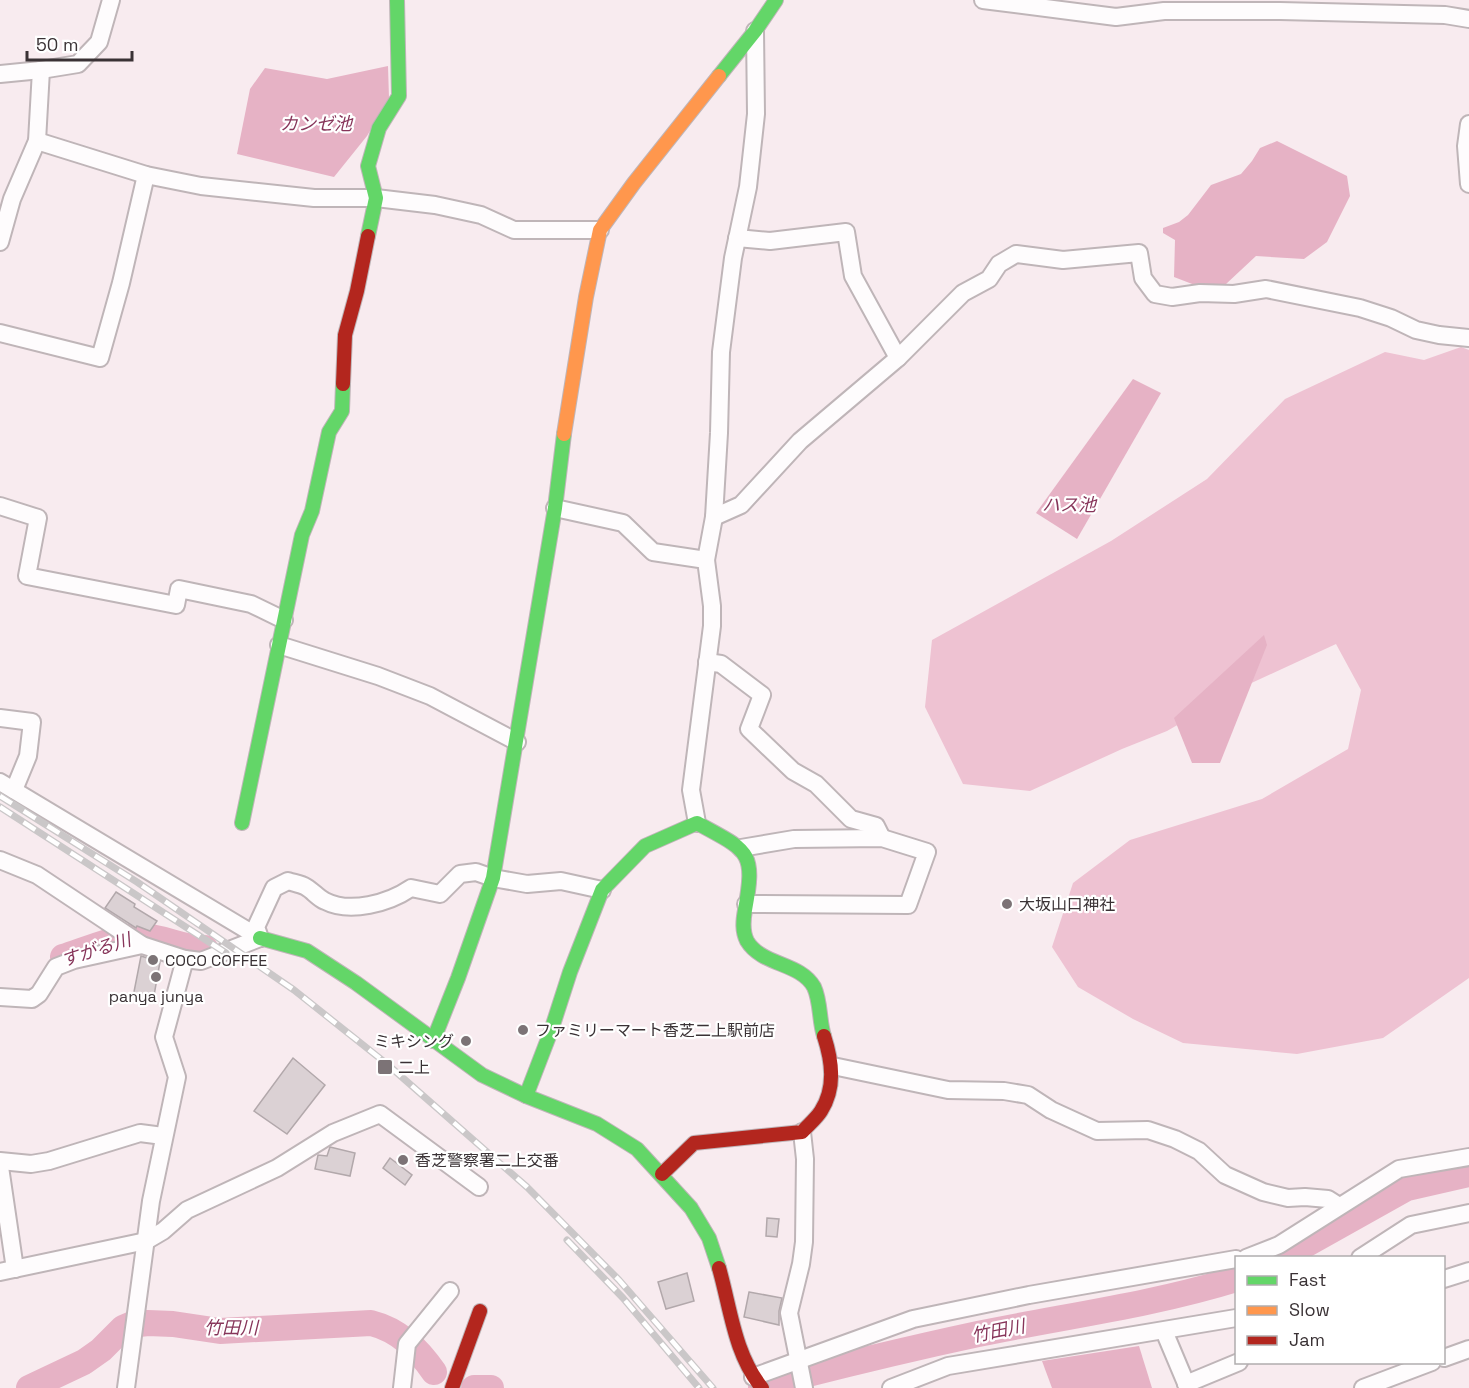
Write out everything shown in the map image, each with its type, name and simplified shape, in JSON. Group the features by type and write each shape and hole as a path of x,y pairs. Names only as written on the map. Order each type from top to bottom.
{"street":[{"path":"0,74 78,64 99,42 111,0"},
{"path":"242,823 302,535 312,511 329,432 342,411 345,335 357,291 376,198 368,166 379,128 399,96 398,0"},
{"path":"434,1041 493,878 555,508 586,297 600,231 634,183 755,31 776,0"},
{"path":"983,0 1008,1 1116,17 1164,11 1280,11 1445,15 1469,19"},
{"path":"697,823 691,790 712,606 706,560 714,517 721,352 737,238 748,187 756,114 755,31"},
{"path":"0,242 12,199 37,141 41,70"},
{"path":"1469,124 1466,146 1469,184"},
{"path":"37,141 146,175 201,186 314,198 376,198 435,205 482,215 514,230 600,231"},
{"path":"0,333 100,358 121,283 146,175"},
{"path":"737,238 770,241 846,232 854,276 898,358"},
{"path":"714,517 741,505 800,441 898,358 963,293 988,279 999,264 1016,255 1063,260 1139,253 1143,278 1155,294 1172,297 1200,293 1233,294 1266,289 1360,308 1391,318 1416,330 1469,338"},
{"path":"0,506 38,518 27,576 176,605 179,589 251,604 284,620"},
{"path":"555,508 623,523 653,552 706,560"},
{"path":"279,645 378,676 430,696 517,742"},
{"path":"707,662 721,664 762,695 749,729 793,771 816,784 851,819 876,826 882,838"},
{"path":"0,718 32,722 28,756 7,786 260,938 307,951 356,983 482,1075 526,1096 597,1124 637,1149 691,1208 709,1238 737,1342 758,1382 798,1361 913,1319 1029,1295 1235,1259"},
{"path":"662,1174 694,1143 802,1132 823,1107 833,1065 821,1027 818,997 814,987 805,977 758,953 747,942 742,920 750,885 750,860 741,848 697,823"},
{"path":"526,1096 602,890 645,846 697,823"},
{"path":"741,848 794,839 882,838 927,852 908,905 746,904"},
{"path":"0,860 37,875 133,939 185,959 201,961 260,938"},
{"path":"260,938 256,927 264,907 274,888 288,881 306,887 323,900 341,908 381,902 399,896 411,888 440,894 460,874 476,872 493,878 527,884 561,881 602,890"},
{"path":"0,997 32,999 39,994 56,967 133,939"},
{"path":"126,1388 151,1201 177,1077 164,1037 185,959"},
{"path":"833,1065 948,1090 1004,1091 1028,1095 1051,1110 1097,1131 1148,1130 1175,1139 1199,1151 1225,1175 1263,1192 1288,1198 1328,1199 1339,1206"},
{"path":"0,1167 8,1270 146,1241 163,1231 187,1210 277,1168 333,1133 380,1114 479,1187"},
{"path":"802,1132 805,1159 804,1242 789,1313 804,1388"},
{"path":"0,1161 31,1164 49,1161 140,1133 163,1136"},
{"path":"1249,1256 1279,1245 1399,1169 1469,1157"},
{"path":"1362,1256 1411,1226 1469,1213"},
{"path":"1445,1278 1469,1271"},
{"path":"402,1388 410,1341 450,1291"},
{"path":"452,1388 480,1311"},
{"path":"891,1388 948,1366 1235,1318"},
{"path":"1164,1331 1187,1386 1235,1364"},
{"path":"1445,1357 1469,1349"},
{"path":"1363,1388 1427,1364"}],"shaded area":[{"path":"1461,347 1469,350 1469,978 1383,1038 1297,1054 1183,1043 1133,1019 1078,987 1052,947 1073,883 1130,840 1262,799 1348,749 1361,690 1336,644 1245,686 1167,731 1030,791 963,784 925,707 932,640 1111,541 1207,479 1285,399 1385,352 1424,360"}],"water":[{"name":"カンゼ池","path":"388,66 389,98 367,136 334,177 237,154 250,89 265,68 327,79"},
{"path":"1277,141 1347,176 1350,196 1327,242 1304,259 1256,256 1226,284 1200,287 1174,277 1175,240 1163,233 1163,228 1179,222 1188,215 1211,185 1241,174 1260,148"},
{"name":"ハス池","path":"1133,379 1161,393 1077,539 1036,513"},
{"path":"1264,635 1267,645 1220,763 1192,763 1174,718"},
{"path":"1139,1346 1152,1388 1052,1388 1042,1361"}],"building":[{"path":"116,892 135,904 134,907 157,921 150,931 137,926 136,928 105,908"},
{"path":"141,956 160,962 153,1001 133,997"},
{"path":"293,1058 325,1085 287,1134 254,1111"},
{"path":"330,1147 355,1153 350,1176 315,1169 318,1155 327,1156"},
{"path":"390,1158 412,1175 405,1185 383,1168"},
{"path":"767,1218 779,1219 777,1237 766,1236"},
{"path":"687,1273 694,1301 666,1309 658,1282"},
{"path":"749,1292 782,1298 779,1325 744,1317"}],"waterway":[{"name":"すがる川","path":"63,957 111,941 140,936 189,947 205,948"},
{"name":"竹田川","path":"1286,1256 1407,1188 1469,1174"},
{"name":"竹田川","path":"761,1388 795,1377 978,1334 1140,1303 1235,1279"},
{"name":"竹田川","path":"29,1388 84,1362 101,1350 123,1328 148,1323 220,1331 371,1323 390,1330 407,1342 434,1372"},
{"name":"竹田川","path":"474,1388 491,1388"}],"railway":[{"path":"0,796 137,882 294,990 387,1064 527,1187 619,1280 713,1388"},
{"path":"0,807 226,953"},
{"path":"567,1240 623,1298 699,1388"}],"traffic: fast":[{"path":"368,236 376,198 368,166 379,128 399,96 397,0"},
{"path":"719,76 755,31 776,0"},
{"path":"242,823 302,535 312,511 329,432 342,411 343,384"},
{"path":"433,1041 493,878 555,508 564,434"},
{"path":"526,1096 602,890 645,846 697,823 728,840 744,854 748,863 749,875 743,922 747,941 762,955 791,968 808,979 816,993 824,1036"},
{"path":"260,938 307,951 356,983 482,1075 526,1096 597,1124 637,1149 691,1208 709,1238 719,1268"}],"traffic: slow":[{"path":"564,434 586,297 600,230 634,183 719,76"}],"traffic: jam":[{"path":"343,384 345,335 368,236"},
{"path":"662,1174 694,1143 802,1132 817,1117 829,1093 831,1064 824,1036"},
{"path":"719,1268 739,1346 762,1388"},
{"path":"452,1388 480,1311"}],"place":[{"name":"大坂山口神社","path":"1007,904"},
{"name":"COCO COFFEE","path":"153,960"},
{"name":"panya junya","path":"156,977"},
{"name":"ファミリーマート香芝二上駅前店","path":"523,1030"},
{"name":"ミキシング","path":"466,1041"},
{"name":"二上","path":"385,1067"},
{"name":"香芝警察署二上交番","path":"403,1160"}]}
